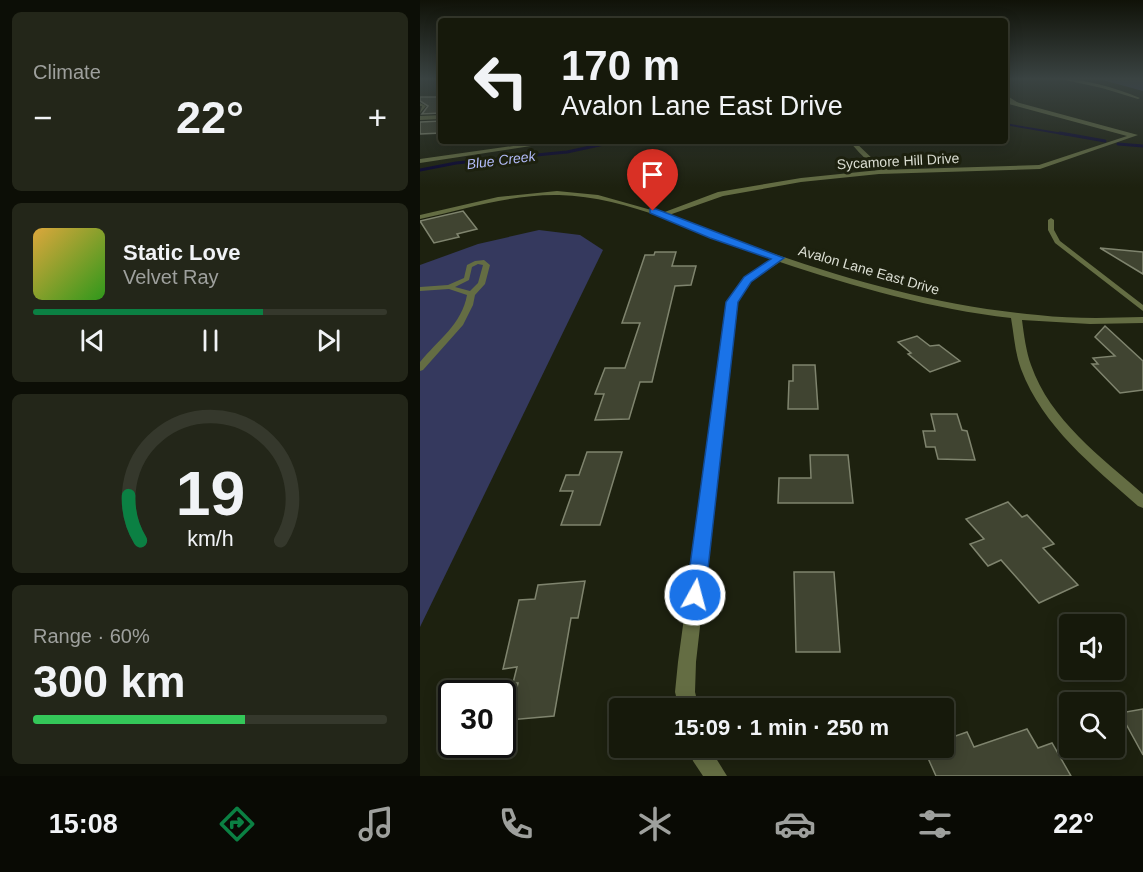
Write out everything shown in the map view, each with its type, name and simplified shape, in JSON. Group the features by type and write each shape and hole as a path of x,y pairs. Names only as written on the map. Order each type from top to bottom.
{"street":[{"path":"1052,114 1098,128 1139,136"},
{"path":"420,118 438,117"},
{"name":"Sycamore Hill Drive","path":"663,215 706,198 743,189 817,178 886,171 1036,167 1139,136"},
{"path":"420,161 540,144"},
{"name":"Avalon Lane East Drive","path":"420,217 493,201 558,193 608,198 663,215 779,258 912,299 1016,317 1087,322 1143,320"},
{"path":"686,698 687,662 732,302 747,280 779,258"},
{"path":"1016,317 1027,370 1041,399 1066,431 1143,502"},
{"path":"703,758 716,776"}],"lane":[{"path":"854,144 886,171"},
{"path":"1051,220 1051,230 1057,242 1143,309"},
{"path":"420,289 449,287 468,279 469,266 477,262 484,262 487,265 481,284 471,294 471,302 465,315 420,368"},
{"path":"449,287 471,294"}],"shaded area":[{"path":"539,230 580,235 603,250 420,627 420,265 478,244"}],"building":[{"path":"438,121 438,133 420,134 420,122"},
{"path":"463,211 477,229 457,234 459,237 434,243 420,221"},
{"path":"1100,248 1143,252 1143,274"},
{"path":"655,252 676,252 672,266 696,266 691,285 675,286 652,382 640,382 629,419 595,420 604,394 595,394 605,368 625,368 640,323 622,323 645,255 654,255"},
{"path":"1105,326 1143,361 1143,390 1120,393 1092,364 1098,364 1093,358 1115,356 1095,337"},
{"path":"917,336 930,346 939,345 960,361 930,372 908,354 911,353 898,342"},
{"path":"793,365 815,365 818,409 788,409 789,381 793,381"},
{"path":"931,414 957,414 962,430 967,431 975,460 938,459 935,447 926,447 923,431 935,431"},
{"path":"587,452 622,452 600,525 561,525 573,491 560,491 566,475 579,475"},
{"path":"810,455 848,455 853,503 778,503 779,478 811,478"},
{"path":"1008,502 1022,517 1027,515 1054,544 1043,548 1078,585 1039,603 1001,560 988,566 970,544 984,539 966,519"},
{"path":"794,572 834,572 840,652 796,652"},
{"path":"585,581 578,618 571,618 554,716 516,719 518,683 514,680 517,667 503,669 519,600 535,599 538,585"},
{"path":"1143,709 1143,755 1125,722 1125,712"},
{"path":"1027,729 1038,748 1052,743 1071,776 936,776 928,758 954,758 954,737 967,732 974,747"}],"waterway":[{"name":"Blue Creek","path":"1008,125 1069,135"},
{"name":"Blue Creek","path":"1060,133 1105,141"},
{"name":"Blue Creek","path":"420,170 456,163 567,152 604,144"},
{"name":"Blue Creek","path":"1118,144 1143,146"}],"route":[{"path":"653,211 713,236 779,258 747,280 732,302 695,595"}]}
